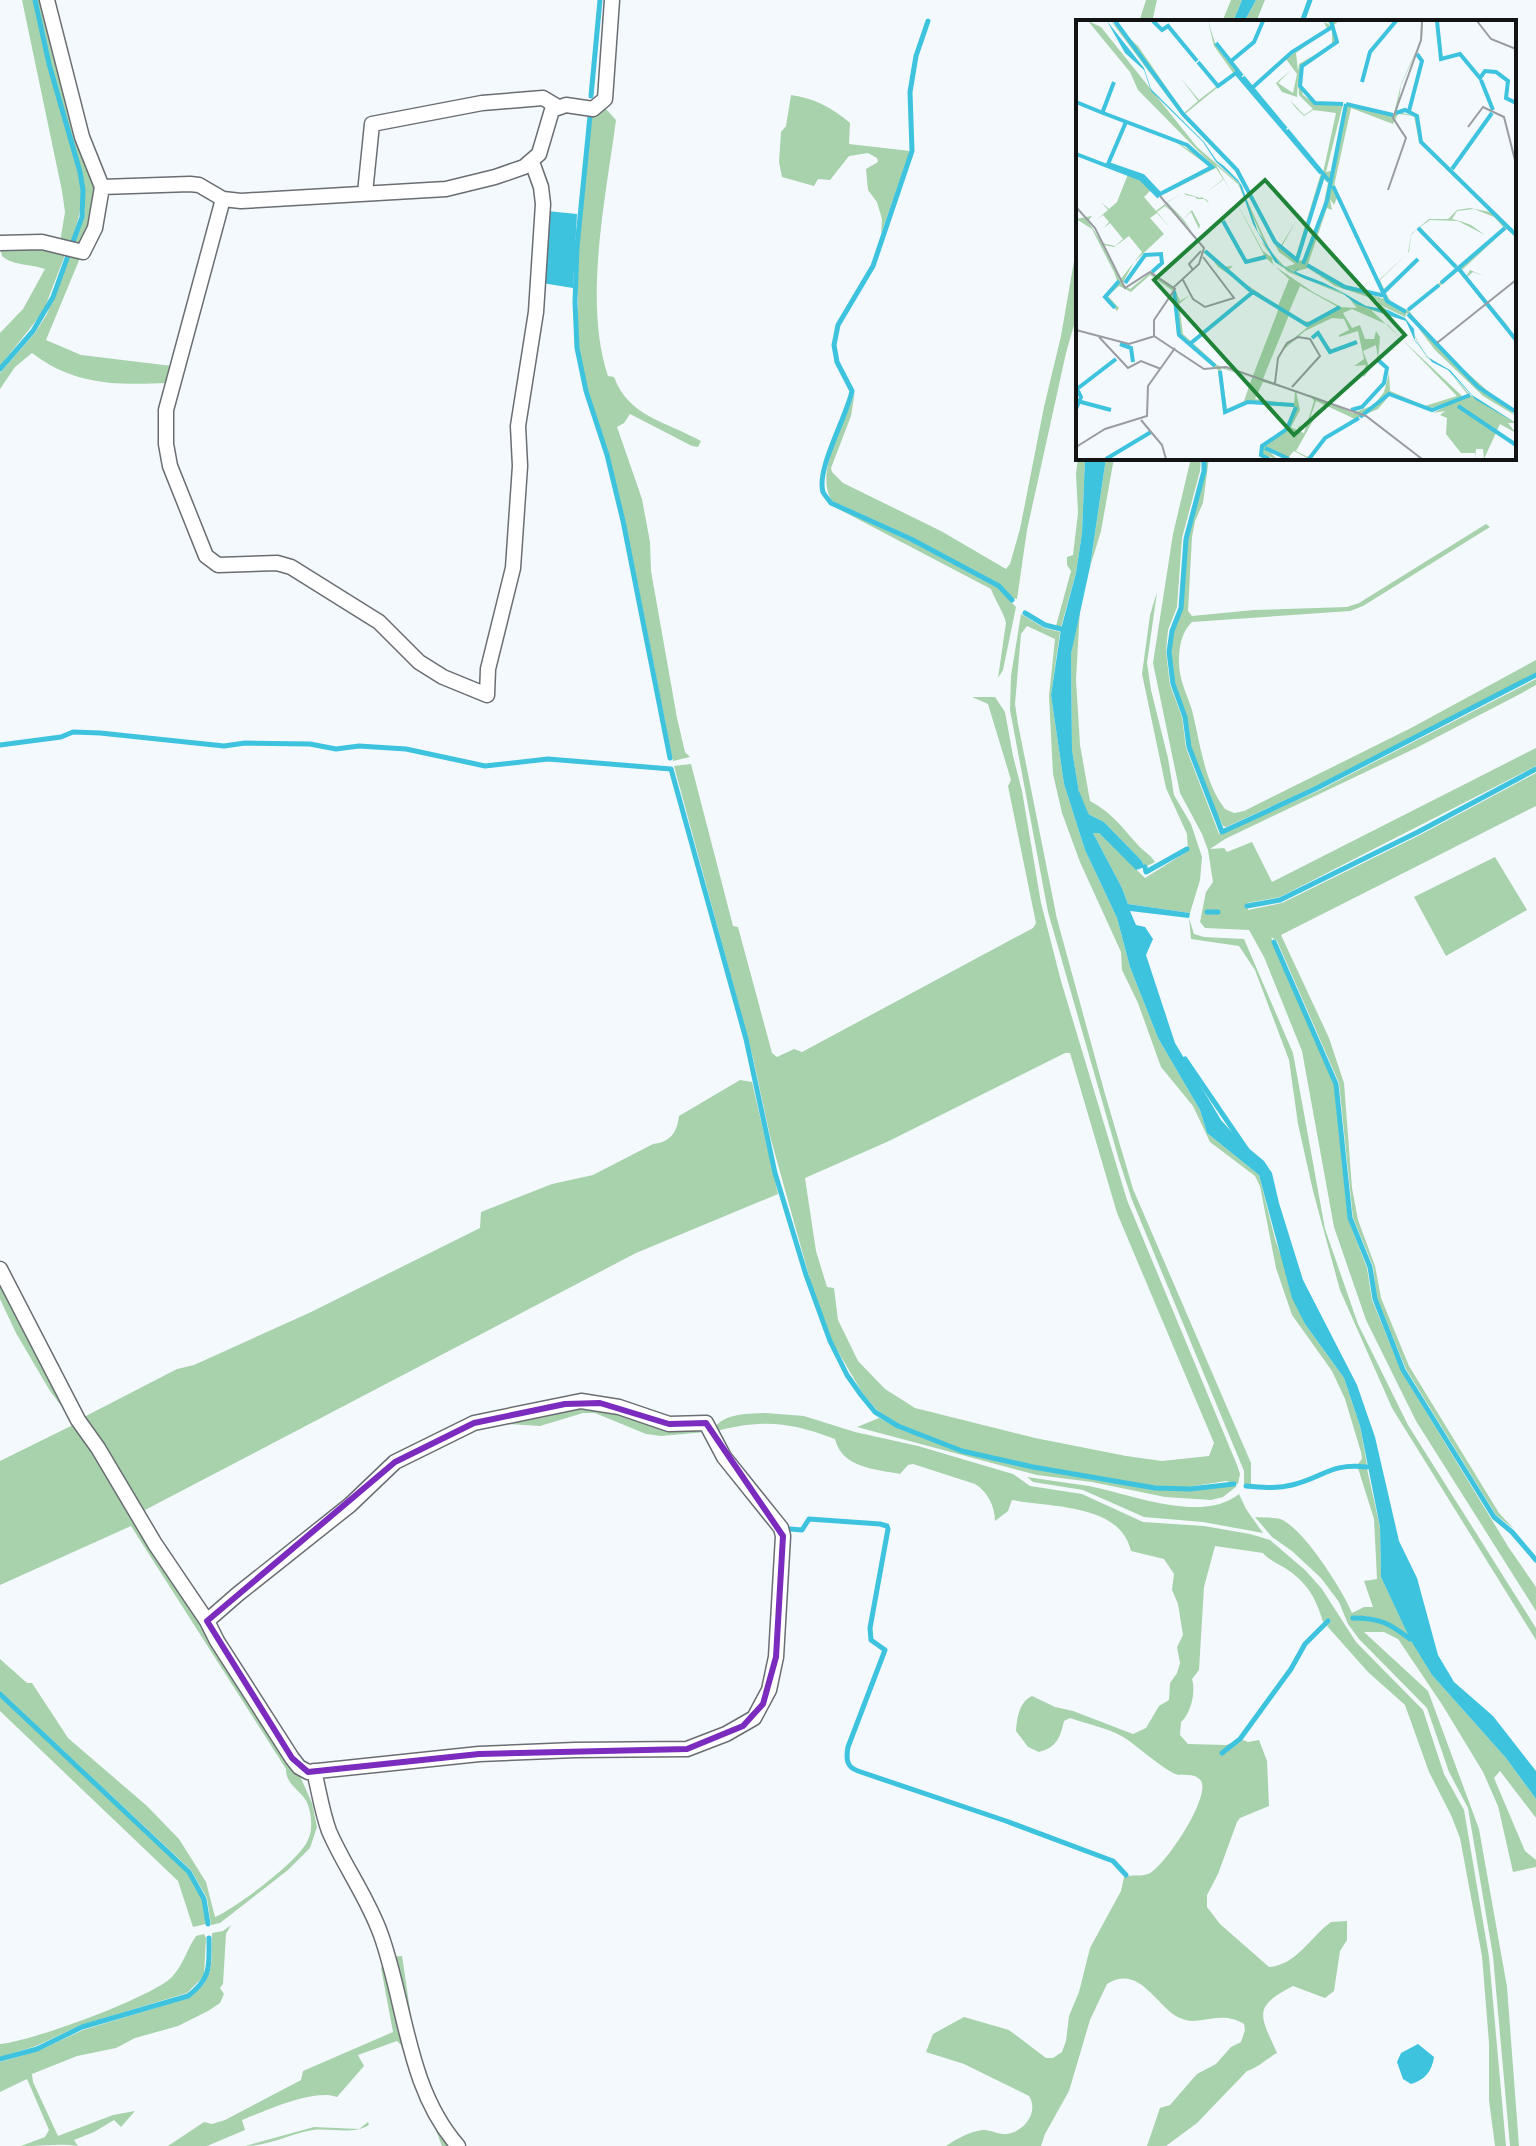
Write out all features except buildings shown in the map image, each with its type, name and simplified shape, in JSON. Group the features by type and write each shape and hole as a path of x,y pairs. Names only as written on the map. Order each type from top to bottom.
{"street":[{"path":"0,243 42,242 83,252 95,228 102,187 82,137 47,0"},
{"path":"365,193 372,124 482,103 543,98 558,107 593,109 605,99 612,0"},
{"path":"102,187 190,184 199,185 223,199 241,201 446,189 495,177 532,162 539,154 548,117 558,107"},
{"path":"223,199 166,410 166,444 170,466 206,556 218,565 277,563 291,567 379,622 419,662 443,677 487,695 488,669 513,568 520,466 518,426 536,312 543,204 532,162"},
{"path":"0,1269 78,1420 299,1767 314,1771 479,1754 687,1749 743,1726 754,1718 763,1704 774,1674 781,1528 724,1457 706,1423 669,1424 619,1407 581,1401 474,1423 407,1454 350,1505 207,1621"},
{"path":"314,1771 328,1828 379,1931 392,1968 425,2092 458,2146"}],"highlighted area":[{"path":"600,1403 669,1424 706,1423 783,1536 776,1657 763,1704 743,1726 687,1749 479,1754 308,1772 292,1758 207,1621 395,1462 474,1423 565,1404"}],"green space":[{"path":"22,0 34,0 47,65 79,173 80,209 70,244 60,242 65,212 62,191"},
{"path":"37,0 44,0 100,188 85,244 73,245 84,218 85,190"},
{"path":"1146,0 1157,0 1152,20 1140,20"},
{"path":"1231,0 1242,0 1234,20 1223,20"},
{"path":"1256,0 1265,0 1257,20 1245,20"},
{"path":"791,95 822,104 850,123 849,144 910,151 881,234 882,219 877,202 868,190 866,169 878,162 877,158 868,153 849,156 830,180 818,179 814,186 782,177 779,162 781,132 786,126"},
{"path":"606,109 616,120 602,215 597,315 608,376 614,377 629,401 639,410 701,441 698,447 692,446 630,414 617,427 642,499 650,542 651,571 677,718 685,752 690,757 673,761 625,521 578,347 578,247 592,117"},
{"path":"0,246 67,250 43,312 0,366 0,333 23,309 45,269 6,259"},
{"path":"1076,250 1076,318 1027,530 1017,599 1000,584 912,537 832,501 826,476 833,447 855,391 851,416 832,472 843,483 941,531 1006,569 1020,529"},
{"path":"69,257 80,258 46,340 81,355 172,366 168,383 131,384 80,378 32,353 15,367 0,389 0,373 35,333 47,314"},
{"path":"1078,460 1085,460 1082,533 1076,573 1061,627 1056,626 1071,571 1067,557 1073,555 1078,513"},
{"path":"1106,460 1114,460 1101,531 1090,567"},
{"path":"1191,460 1201,460 1182,538 1177,607 1168,630 1166,652 1170,685 1182,717 1186,748 1219,834 1318,791 1536,679 1536,685 1520,694 1210,849 1224,848 1227,852 1252,842 1272,882 1536,748 1536,766 1280,897 1247,903 1248,910 1282,903 1536,773 1536,806 1281,935 1329,1038 1344,1083 1352,1188 1358,1220 1375,1266 1381,1298 1409,1366 1499,1513 1514,1529 1496,1515 1406,1369 1377,1299 1373,1266 1353,1218 1339,1083 1277,941 1271,937 1334,1084 1348,1219 1367,1268 1372,1300 1401,1371 1536,1587 1536,1611 1416,1421 1366,1320 1334,1227 1302,1051 1264,957 1249,930 1205,928 1200,922 1206,892 1213,882 1208,850 1180,793 1153,663 1173,534"},
{"path":"1206,460 1209,460 1203,503 1192,537 1188,611 1192,616 1347,607 1359,603 1486,524 1490,527 1363,606 1350,611 1192,622 1180,646 1180,675 1207,774 1225,809 1234,813 1244,811 1411,728 1536,660 1536,673 1314,787 1223,826 1190,746 1186,716 1174,684 1171,652 1173,631 1182,608 1187,539 1200,495"},
{"path":"829,504 910,541 998,588 1016,607 1003,670 998,678 1006,623 991,589"},
{"path":"1157,592 1147,663 1151,690 1174,795 1191,824 1202,857 1200,880 1190,913 1128,904 1093,833 1099,833 1145,878 1188,851 1187,834 1166,788 1142,674 1150,615"},
{"path":"1080,608 1076,680 1080,745 1090,801 1110,815 1155,862 1145,867 1104,822 1082,811 1072,751 1071,654"},
{"path":"1021,614 1044,628 1060,632 1051,695 1064,784 1085,850 1117,918 1130,967 1158,1038 1200,1110 1207,1133 1259,1175 1275,1239 1305,1324 1344,1378 1360,1426 1367,1465 1358,1464 1362,1459 1361,1452 1345,1399 1332,1371 1292,1315 1276,1268 1260,1186 1255,1176 1210,1142 1193,1106 1161,1067 1138,1003 1122,970 1121,952 1080,862 1062,813 1053,774 1049,696 1055,639 1027,626 1021,634 1015,704 1057,919 1133,1189 1251,1463 1251,1486 1244,1485 1244,1471 1132,1200 1048,912 1010,710 1011,676"},
{"path":"972,697 995,697 1005,712 1041,903 1061,981 1127,1200 1237,1465 1240,1474 1238,1484 1226,1481 1188,1487 1154,1486 1033,1465 961,1449 899,1424 877,1410 863,1394 833,1343 814,1294 674,766 691,764 733,926 738,927 772,1053 777,1057 794,1049 802,1052 1033,928 1036,923 1008,786 1011,780 988,704","holes":["1070,1053 1117,1213 1214,1443 1209,1456 1162,1461 1126,1456 1035,1438 915,1408 885,1389 858,1361 838,1320 834,1288 827,1287 816,1251 805,1178"]},
{"path":"1495,857 1527,910 1446,956 1414,897"},
{"path":"1189,918 1194,934 1244,939 1293,1053 1325,1229 1358,1324 1408,1425 1536,1628 1536,1640 1392,1408 1340,1290 1298,1124 1289,1060 1255,970 1239,946 1191,939"},
{"path":"740,1080 752,1082 778,1194 636,1253 145,1510 145,1519 82,1418 177,1369 194,1365 309,1313 480,1228 481,1212 552,1184 593,1175 668,1139 679,1116"},
{"path":"0,1281 188,1604 241,1691 300,1776 312,1803 317,1827 310,1848 288,1870 220,1923 211,1925 207,1898 191,1870 0,1691 0,1659 27,1683 32,1683 68,1738 147,1806 179,1839 206,1882 215,1917 265,1884 307,1842 311,1824 306,1800 289,1780 286,1769 131,1526 0,1585 0,1461 75,1424 50,1391 16,1333 0,1299"},
{"path":"584,1404 704,1426 706,1432 661,1436 646,1434 595,1413 583,1413 540,1426 489,1423"},
{"path":"766,1413 804,1416 855,1432 918,1446 1013,1474 1030,1486 1082,1494 1143,1522 1204,1526 1250,1534 1270,1540 1305,1570 1322,1589 1356,1642 1423,1710 1444,1774 1464,1810 1489,1957 1506,2146 1495,2146 1489,2100 1489,2043 1482,1956 1460,1838 1429,1772 1405,1705 1368,1672 1327,1626 1331,1621 1323,1622 1310,1591 1293,1573 1263,1553 1215,1546 1204,1587 1199,1670 1192,1679 1192,1702 1181,1722 1180,1735 1188,1744 1232,1743 1220,1753 1223,1755 1243,1740 1259,1740 1267,1761 1269,1806 1237,1822 1207,1895 1207,1907 1220,1924 1269,1967 1295,1956 1331,1922 1347,1921 1347,1940 1340,1951 1334,1991 1325,1998 1293,1986 1271,2000 1263,2013 1277,2053 1247,2071 1197,2123 1166,2146 1147,2146 1160,2108 1170,2105 1197,2074 1216,2064 1231,2047 1241,2042 1244,2024 1225,2018 1184,2020 1137,1982 1118,1979 1107,1984 1090,2020 1069,2091 1041,2146 946,2146 977,2131 1014,2132 1028,2120 1032,2102 1029,2096 964,2064 926,2052 933,2034 964,2017 1009,2030 1046,2058 1053,2058 1062,2052 1069,2016 1079,1992 1090,1948 1121,1891 1124,1877 1145,1875 1155,1869 1184,1831 1199,1801 1202,1789 1198,1778 1173,1773 1122,1736 1108,1730 1070,1718 1064,1721 1054,1744 1039,1752 1028,1747 1016,1731 1021,1706 1032,1696 1133,1734 1146,1728 1159,1706 1169,1700 1170,1683 1180,1663 1177,1647 1183,1635 1178,1604 1172,1590 1174,1574 1164,1559 1131,1551 1124,1535 1113,1524 1082,1510 1012,1500 1008,1511 995,1521 990,1500 975,1484 913,1464 900,1474 861,1466 845,1456 835,1439 803,1428 760,1424 712,1432 728,1418"},
{"path":"879,1418 962,1453 1033,1468 1156,1489 1237,1486 1223,1497 1211,1500 1165,1497 1092,1482 1037,1475 857,1427"},
{"path":"1358,1468 1367,1469 1380,1527 1381,1577 1409,1636 1389,1623 1377,1618 1352,1618 1387,1623 1412,1641 1432,1675 1506,1758 1536,1799 1536,1818 1500,1771 1494,1778 1525,1851 1536,1860 1536,1867 1513,1872 1498,1806 1483,1772 1443,1706 1398,1639 1384,1632 1364,1632 1428,1691 1479,1829 1507,1987 1519,2146 1510,2146 1493,1956 1468,1808 1449,1772 1427,1708 1359,1639 1348,1624 1339,1602 1321,1578 1272,1537 1255,1517 1280,1519 1300,1534 1331,1576 1352,1613 1364,1607 1373,1607 1364,1581 1377,1579 1374,1519"},
{"path":"1027,1477 1089,1486 1186,1507 1224,1503 1239,1494 1263,1533 1203,1522 1144,1517 1083,1490 1033,1482"},
{"path":"0,1697 188,1873 202,1899 206,1924 193,1927 178,1881 0,1711"},
{"path":"231,1925 226,1934 223,1984 220,1988 224,1994 220,2003 178,2026 135,2038 116,2048 77,2056 32,2074 58,2136 113,2115 135,2111 121,2127 114,2120 74,2140 78,2146 21,2146 45,2137 49,2130 27,2079 0,2092 0,2062 38,2051 83,2030 189,1998 208,1977 212,1933 223,1931"},
{"path":"204,1934 204,1976 187,1993 81,2025 36,2046 0,2057 0,2044 89,2018 158,1987 175,1973 196,1936"},
{"path":"402,1956 423,2069 439,2110 465,2146 460,2146 433,2107 390,1957"},
{"path":"386,1960 400,2019 453,2146 442,2146 404,2048 397,2041 358,2055 364,2066 337,2097 316,2096 276,2106 242,2120 245,2130 207,2146 168,2146 204,2122 212,2124 225,2120 301,2080 303,2071 393,2032 381,1968"},
{"path":"314,2127 359,2129 313,2130 245,2146"}],"water":[{"path":"1242,0 1256,0 1245,20 1234,20"},
{"path":"547,211 577,214 573,288 542,283"},
{"path":"1085,460 1106,460 1090,567 1071,654 1072,750 1082,811 1104,822 1145,867 1136,870 1099,833 1093,833 1128,904 1190,913 1189,918 1130,911 1136,925 1145,927 1153,939 1146,955 1175,1043 1221,1120 1264,1161 1272,1173 1303,1280 1357,1385 1375,1437 1399,1541 1417,1578 1438,1655 1454,1682 1493,1716 1536,1771 1536,1799 1506,1758 1432,1675 1410,1639 1381,1577 1380,1527 1360,1426 1344,1378 1305,1324 1292,1298 1259,1175 1207,1133 1200,1110 1158,1038 1130,967 1117,918 1085,850 1064,784 1051,695 1061,629 1076,573 1082,533"},
{"path":"1418,2044 1434,2057 1427,2074 1411,2084 1403,2079 1397,2062 1401,2053"}],"waterway":[{"path":"0,369 33,331 53,297 82,217 80,172 49,64 35,0"},
{"path":"591,96 600,0"},
{"path":"1303,20 1310,0"},
{"path":"928,21 916,56 910,92 912,151 873,266 838,325 834,345 837,362 852,391 824,470 823,492 831,503 911,539 999,586 1012,600"},
{"path":"590,116 577,247 577,348 623,521 670,758"},
{"path":"1204,460 1204,471 1186,539 1181,608 1172,631 1169,652 1173,684 1185,717 1189,747 1222,832 1315,789 1536,675"},
{"path":"1025,613 1045,625 1061,629"},
{"path":"0,745 61,737 73,732 224,746 245,743 310,744 336,749 359,746 406,749 485,766 548,759 671,769 746,1039 775,1173 830,1341 861,1395 875,1412 898,1426 962,1451 1155,1488 1190,1489 1234,1484"},
{"path":"1247,906 1280,900 1536,769"},
{"path":"1077,793 1087,817"},
{"path":"1145,867 1146,872 1187,849"},
{"path":"1207,912 1218,912"},
{"path":"1274,942 1336,1084 1350,1218 1370,1267 1375,1299 1403,1370 1494,1517 1536,1560"},
{"path":"1185,1059 1247,1150"},
{"path":"1246,1486 1286,1486 1335,1469 1367,1467"},
{"path":"790,1529 802,1530 809,1519 880,1524 888,1529 870,1628 871,1640 885,1650 848,1747 849,1765 858,1771 1113,1861 1126,1875"},
{"path":"1353,1618 1384,1622 1410,1639"},
{"path":"1222,1753 1240,1739 1291,1669 1305,1644 1328,1621"},
{"path":"0,1694 189,1872 204,1899 208,1924"},
{"path":"0,2059 37,2049 82,2027 188,1996 205,1977 209,1963 209,1938"}]}
